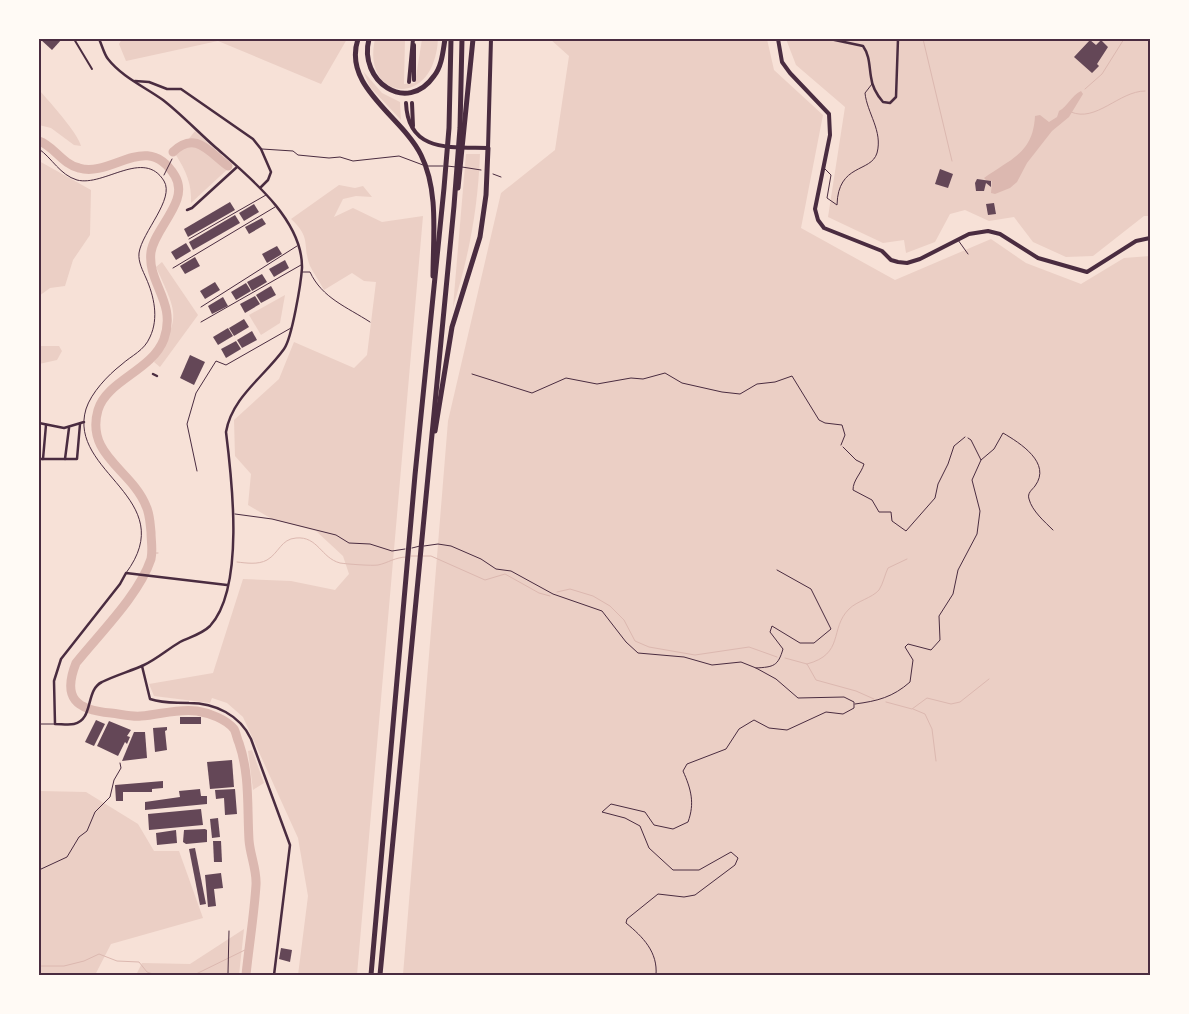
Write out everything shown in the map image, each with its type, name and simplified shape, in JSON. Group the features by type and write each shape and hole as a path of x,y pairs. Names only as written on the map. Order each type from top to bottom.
{"highway":[{"path":"358,39 356,57 360,78 372,96 409,135 422,154 432,190 433,306"},
{"path":"369,39 366,58 374,77 388,89 407,92 423,87 435,75 440,66 445,39"},
{"path":"371,975 400,643 450,128 451,39"},
{"path":"380,975 410,643 426,502 454,206 460,178 462,39"},
{"path":"462,128 473,39"},
{"path":"429,468 452,327 480,237 486,195 488,148"}],"main road":[{"path":"413,39 416,53 414,80"},
{"path":"408,82 413,39"},
{"path":"406,103 409,121 426,142 433,145 488,148 491,39"},
{"path":"778,39 782,62 829,114 830,135 815,209 818,220 824,228 882,251 891,260 907,263 977,232 1000,234 1038,258 1088,272 1136,241 1150,238"},
{"path":"412,103 412,120 415,130"}],"street":[{"path":"74,39 92,69"},
{"path":"99,39 108,59 134,81 162,100 261,187 276,207 299,245 302,265 291,328 285,348 240,399 228,420 226,432 234,514 232,557 227,586 223,601 210,627 142,666 98,685 82,720 75,724 55,724 54,681 61,659 120,584 126,573 227,586"},
{"path":"830,39 864,46 868,53 871,80 882,102 890,103 896,98 898,39"},
{"path":"134,81 149,82 167,89 182,89 253,139 262,149 271,172 268,180 261,187"},
{"path":"186,210 192,208 237,167"},
{"path":"39,423 69,427 84,422"},
{"path":"39,459 78,458 80,424"},
{"path":"43,459 46,425"},
{"path":"65,459 69,427"},
{"path":"142,666 150,699 170,704 190,702 228,713 245,726 251,739 290,845 274,975"}],"lane":[{"path":"823,167 831,175 828,198 837,205 837,193 843,182 877,154 878,142 874,120 865,93 873,83"},
{"path":"39,149 66,174 76,180 87,181 137,167 146,167 159,175 167,188 166,199 145,235 139,254 142,269 151,292 156,316 151,335 141,350 120,365 100,386 87,408 84,422 85,432 98,461 131,500 137,512 142,539 141,550 126,573"},
{"path":"262,149 293,151 298,155 329,158 340,157 353,161 399,156 425,166 467,167 481,170"},
{"path":"164,175 172,159"},
{"path":"493,174 501,177"},
{"path":"189,239 267,194"},
{"path":"173,268 276,207"},
{"path":"958,240 968,254"},
{"path":"201,307 299,245"},
{"path":"201,322 302,265"},
{"path":"301,272 310,272 316,284 326,294 370,322"},
{"path":"197,471 186,424 196,393 216,361 226,365 291,328"},
{"path":"472,374 532,393 566,378 597,384 631,378 643,379 665,372 682,383 740,394 757,384 775,382 792,376 819,420 842,426 846,435 841,445"},
{"path":"854,704 875,702 900,691 910,682 912,660 905,647 908,644 932,650 940,640 939,616 953,594 958,570 977,534 980,511 972,480 981,460 994,449 1003,433 1018,442 1040,466 1040,473 1036,484 1029,492 1028,499 1036,512 1053,530"},
{"path":"968,438 971,440 981,460"},
{"path":"234,514 272,519 336,536 349,543 370,544 392,551 438,544 451,546 474,555 496,569 511,571 552,594 602,610 626,642 638,652 684,657 712,665 741,662 776,679 798,698 844,697 851,699 854,708 847,713 826,712 788,730 768,728 754,720 739,729 726,749 687,764 683,771 691,789 692,810 688,822 673,829 654,825 645,812 611,804 602,812 625,818 640,826 649,848 673,870 699,870 731,852 738,858 735,865 695,895 684,897 658,894 627,919 626,923 652,950 656,963 656,975"},
{"path":"756,668 773,667 779,663 783,649 770,632 772,626 800,643 814,643 831,629 811,589 777,570"},
{"path":"39,724 55,724"}],"path":[{"path":"841,445 856,460 864,464 862,472 853,483 853,490 872,500 879,512 891,512 892,521 906,531 935,498 938,484 954,446 962,438 968,438"},
{"path":"39,870 67,857 79,837 87,831 96,812 110,796 120,764"},
{"path":"228,974 229,931"}],"shaded area":[{"path":"122,39 347,39 321,84 218,41 126,61 119,44"},
{"path":"375,39 405,39 404,84 415,83 422,39 438,39 434,62 424,78 413,87 400,89 388,85 378,75 374,59"},
{"path":"550,39 767,39 774,70 823,115 801,228 895,280 991,239 1026,263 1081,284 1124,258 1150,256 1150,975 403,975 448,421 501,193 555,150 569,56"},
{"path":"786,39 1150,39 1150,216 1144,216 1093,256 1066,257 1033,242 1014,217 989,221 965,210 950,214 935,242 906,253 904,240 883,243 828,217 845,107 796,65"},
{"path":"363,71 382,93 400,102 401,120 370,87"},
{"path":"39,90 69,125 81,146 74,145 51,128 39,125"},
{"path":"1081,91 1083,94 1069,117 1052,131 1027,163 1017,182 1010,188 995,194 991,193 992,181 987,181 984,178 1012,159 1025,147 1030,138 1035,116 1040,115 1049,122 1057,117 1059,111"},
{"path":"195,131 232,165 191,203 188,178 176,155"},
{"path":"466,154 480,154 479,174 472,232 453,307"},
{"path":"39,161 91,190 90,235 73,260 65,286 50,288 39,296"},
{"path":"339,185 355,188 363,186 372,197 356,196 343,199 334,217 353,208 382,222 423,216 357,975 298,975 308,896 298,838 243,717 227,703 212,698 210,703 154,696 149,684 213,673 243,579 291,581 335,590 349,574 343,556 316,531 272,519 248,505 251,474 235,456 234,420 279,379 294,342 354,368 367,355 376,282 364,281 352,273 324,290 310,266 302,231 291,219"},
{"path":"162,262 198,315 160,367 154,362 169,334 173,315 172,306 156,267"},
{"path":"285,295 280,323 261,335 249,315"},
{"path":"39,346 59,346 62,351 57,360 39,364"},
{"path":"252,750 264,783 253,790 248,751"},
{"path":"39,791 86,792 138,824 154,851 179,851 203,918 111,944 95,975 39,975"},
{"path":"244,929 239,975 136,975 142,963 190,964"}],"building":[{"path":"40,39 62,39 52,50"},
{"path":"1090,40 1096,45 1101,40 1108,47 1097,64 1099,66 1092,73 1074,57"},
{"path":"940,169 953,174 948,188 935,184"},
{"path":"977,179 991,181 991,187 986,183 984,191 976,191 975,183"},
{"path":"230,202 235,210 188,237 184,229"},
{"path":"994,203 996,214 988,215 986,204"},
{"path":"254,204 259,212 244,221 239,213"},
{"path":"235,215 240,223 193,250 189,242"},
{"path":"262,218 266,224 249,234 245,227"},
{"path":"186,243 191,251 176,260 171,252"},
{"path":"277,246 282,254 267,263 262,254"},
{"path":"195,257 200,266 185,274 180,266"},
{"path":"285,260 289,268 274,277 269,269"},
{"path":"262,274 267,282 252,291 247,282"},
{"path":"215,282 220,290 205,299 200,291"},
{"path":"246,283 251,291 236,300 231,292"},
{"path":"271,286 276,295 261,303 256,295"},
{"path":"255,296 260,304 245,313 240,304"},
{"path":"223,297 228,306 212,314 208,306"},
{"path":"244,319 249,327 234,336 229,328"},
{"path":"228,328 233,336 218,345 213,337"},
{"path":"252,331 257,340 242,348 237,340"},
{"path":"236,341 241,349 226,358 221,349"},
{"path":"190,355 205,362 194,385 180,378"},
{"path":"180,717 201,717 201,724 180,724"},
{"path":"96,720 105,724 94,746 85,742"},
{"path":"109,721 131,730 127,736 130,737 127,744 125,742 118,756 97,746"},
{"path":"167,727 165,731 167,750 155,752 153,728"},
{"path":"134,732 145,732 147,758 122,761"},
{"path":"232,760 234,787 210,789 207,762"},
{"path":"163,781 163,788 152,789 152,792 123,792 123,801 116,801 115,785"},
{"path":"200,789 201,796 207,796 207,804 145,810 145,802 180,797 179,791"},
{"path":"235,789 237,814 225,815 224,798 216,799 215,790"},
{"path":"201,809 203,825 149,830 148,814"},
{"path":"218,818 220,837 212,838 210,819"},
{"path":"176,830 177,843 157,845 156,833"},
{"path":"184,830 207,830 207,842 186,844 183,842"},
{"path":"213,841 221,841 222,862 214,862"},
{"path":"195,848 206,904 200,905 189,849"},
{"path":"221,873 223,888 214,889 216,906 208,907 205,875"},
{"path":"281,948 292,950 290,962 279,959"}],"waterway":[{"path":"923,39 952,161"},
{"path":"1085,89 1102,74 1124,39"},
{"path":"1071,112 1089,113 1135,92 1145,91"},
{"path":"39,141 68,163 79,168 91,169 104,167 129,158 153,157 164,163 175,176 178,185 178,195 175,204 151,252 153,273 165,303 167,314 164,339 150,359 110,391 98,410 96,426 98,439 104,451 131,482 147,509 150,519 151,559 138,586 128,600 76,663 71,685 75,700 89,709 130,716 183,710 197,711 217,717 227,722 234,729 245,767 249,840 256,879 246,975"},
{"path":"173,152 188,143 195,143 208,150 228,166"},
{"path":"237,562 263,562 271,557 287,541 296,538 309,540 328,557 340,563 378,565 407,557"},
{"path":"152,553 158,553"},
{"path":"411,556 419,556"},
{"path":"423,556 431,556 485,580 505,574 539,593 550,596"},
{"path":"807,664 819,660 827,654 835,640 839,625 849,609 879,590 888,568 907,559"},
{"path":"557,592 570,589 593,596 610,606 624,620 635,641 649,647 695,655 749,647 777,657"},
{"path":"785,658 807,664 816,680 856,691 874,699"},
{"path":"886,702 912,709 927,698 951,704 960,702 989,679"},
{"path":"913,709 925,714 932,729 936,761"},
{"path":"194,975 249,948"},
{"path":"39,966 64,966 84,961 99,954 117,961 139,962 147,972 156,975"}]}
